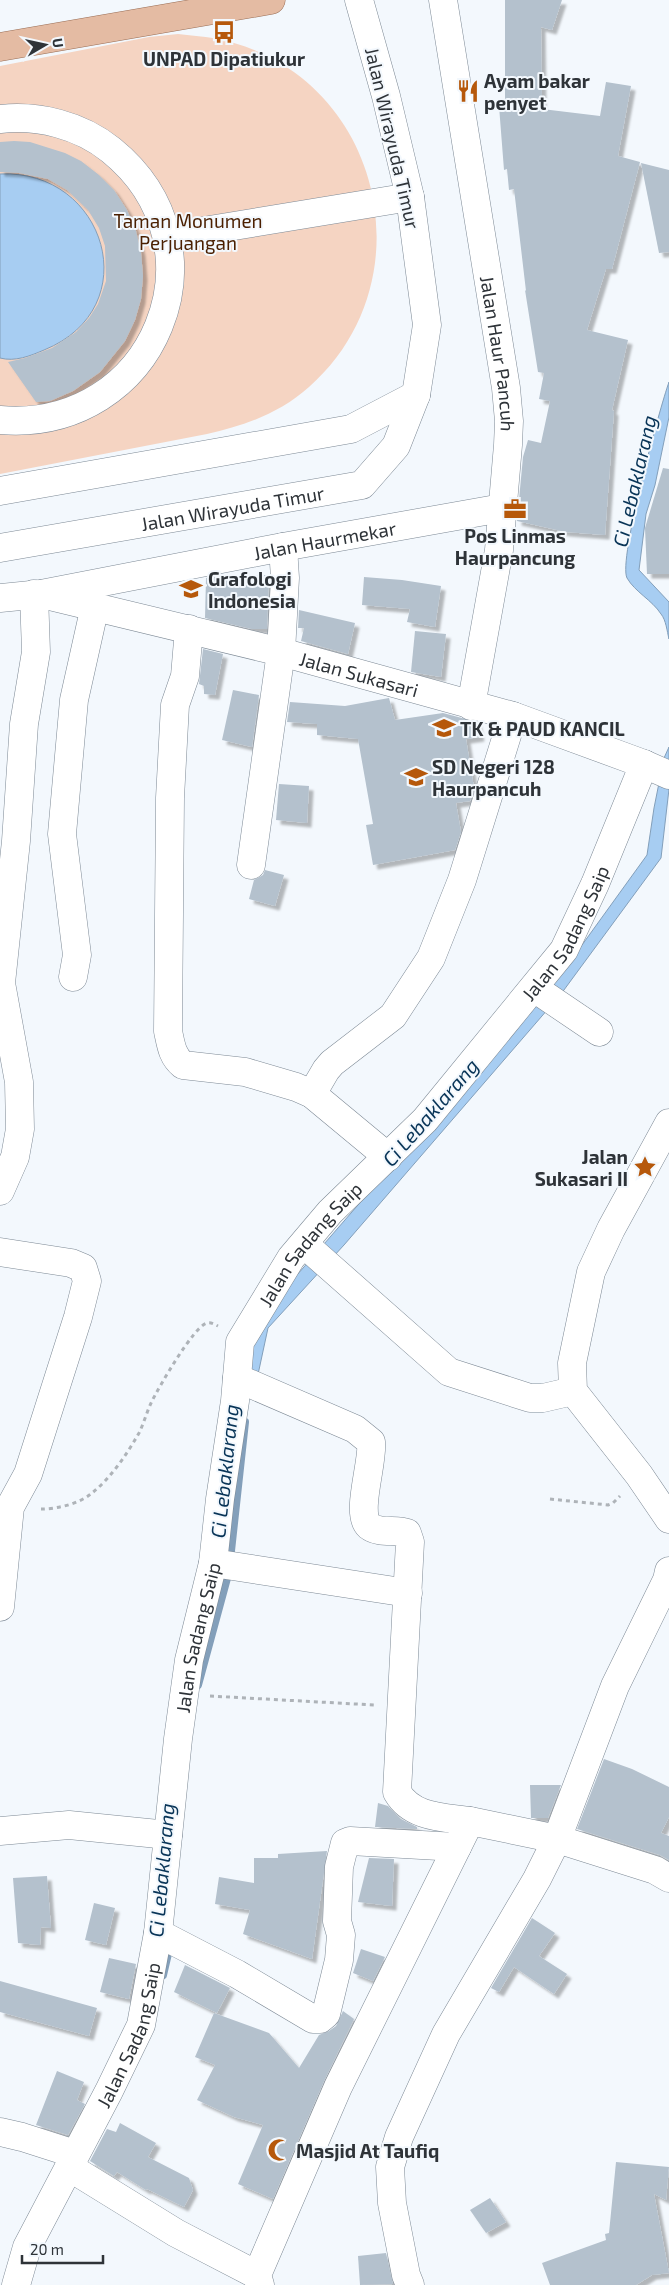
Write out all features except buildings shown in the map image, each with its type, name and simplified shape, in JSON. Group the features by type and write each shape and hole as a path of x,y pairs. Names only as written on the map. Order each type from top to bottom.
{"main road":[{"path":"0,47 271,0"}],"street":[{"name":"Jalan Wirayuda Timur","path":"0,548 362,485 396,446 416,395 427,325 410,197 386,96 359,0"},
{"name":"Jalan Haur Pancuh","path":"443,0 506,388 509,421 499,550 471,706"},
{"path":"0,119 17,117 46,120 75,128 101,142 124,160 143,183 157,209 166,237 170,267 167,297 159,326 146,353 127,376 104,396 78,410 49,419 20,422 0,420"},
{"path":"166,237 410,197"},
{"path":"0,491 351,429 416,395"},
{"name":"Jalan Haurmekar","path":"0,598 38,594 283,547 502,508"},
{"path":"251,865 281,652 285,578 283,547"},
{"path":"0,1191 15,1157 20,1129 18,1082 1,982 16,841 24,724 36,652 38,594"},
{"name":"Jalan Sukasari","path":"38,594 95,606 281,652 471,706 513,716 654,769"},
{"path":"73,976 77,955 62,834 74,700 95,606"},
{"path":"189,629 185,676 175,705 170,798 168,1031 172,1051 177,1060 183,1065 245,1072 288,1084 312,1094 388,1156"},
{"path":"312,1094 332,1063 393,1016 431,958 462,880 513,716"},
{"name":"Jalan Sadang Saip","path":"16,2285 27,2247 74,2166 140,2025 166,1937 168,1835 178,1739 189,1660 224,1565 246,1382 240,1342 291,1258 316,1254 330,1212 425,1120 544,995 598,875 654,769"},
{"path":"544,995 599,1032"},
{"path":"669,1122 611,1229 591,1272 572,1363 573,1391 639,1475 669,1518"},
{"path":"0,1252 71,1263 83,1268 87,1281 78,1317 28,1474 5,1507 0,1606"},
{"path":"316,1254 449,1372 530,1398 543,1398 573,1391"},
{"path":"246,1382 355,1429 371,1442 364,1506 366,1521 369,1526 376,1529 404,1532 410,1536 397,1792 403,1803 421,1814 470,1821 556,1839 655,1870 669,1878"},
{"path":"224,1565 408,1593"},
{"path":"410,2285 406,2275 392,2203 390,2167 399,2137 446,2034 537,1879 556,1839 615,1686 667,1580 669,1571"},
{"path":"0,2132 22,2137 74,2166 176,2233 259,2280 338,2087 470,1821"},
{"path":"0,1831 69,1825 168,1835"},
{"path":"166,1937 237,1974 313,2019 320,2020 326,2014 339,1960 341,1935 337,1921 339,1867 345,1843 350,1841 392,1842 457,1847"}],"path":[{"path":"5,1507 49,1509 79,1501 92,1493 122,1460 140,1431 152,1401 170,1369 198,1328 206,1323 213,1323"},
{"path":"550,1499 608,1505 613,1503 639,1475"},
{"path":"208,1696 402,1707"}],"green space":[{"name":"Taman Monumen Perjuangan","path":"178,34 213,38 234,43 285,66 326,101 355,144 372,193 376,244 368,296 346,344 309,387 274,411 234,427 207,434 0,474 0,66 149,37"}],"water":[{"path":"0,174 37,178 66,193 88,216 101,244 104,275 96,304 76,330 44,350 17,359 0,358"},
{"path":"669,382 669,417 655,485 646,514 639,570 669,602 669,639 663,616 630,583 627,578 626,565 628,543 641,483"},
{"path":"669,747 669,789 661,858 561,994 344,1245 268,1328 254,1393 243,1389 256,1322 569,963 647,855 664,758"}],"waterway":[{"name":"Ci Lebaklarang","path":"230,1560 245,1422"},
{"name":"Ci Lebaklarang","path":"198,1685 229,1571"},
{"name":"Ci Lebaklarang","path":"163,1975 170,1945"}],"place":[{"name":"UNPAD Dipatiukur","path":"224,32"},
{"name":"Ayam bakar penyet","path":"468,91"},
{"name":"Pos Linmas Haurpancung","path":"515,509"},
{"name":"Grafologi Indonesia","path":"191,589"},
{"name":"TK & PAUD KANCIL","path":"444,728"},
{"name":"SD Negeri 128 Haurpancuh","path":"416,777"},
{"name":"Jalan Sukasari II","path":"645,1167"},
{"name":"Masjid At Taufiq","path":"279,2150"}]}
